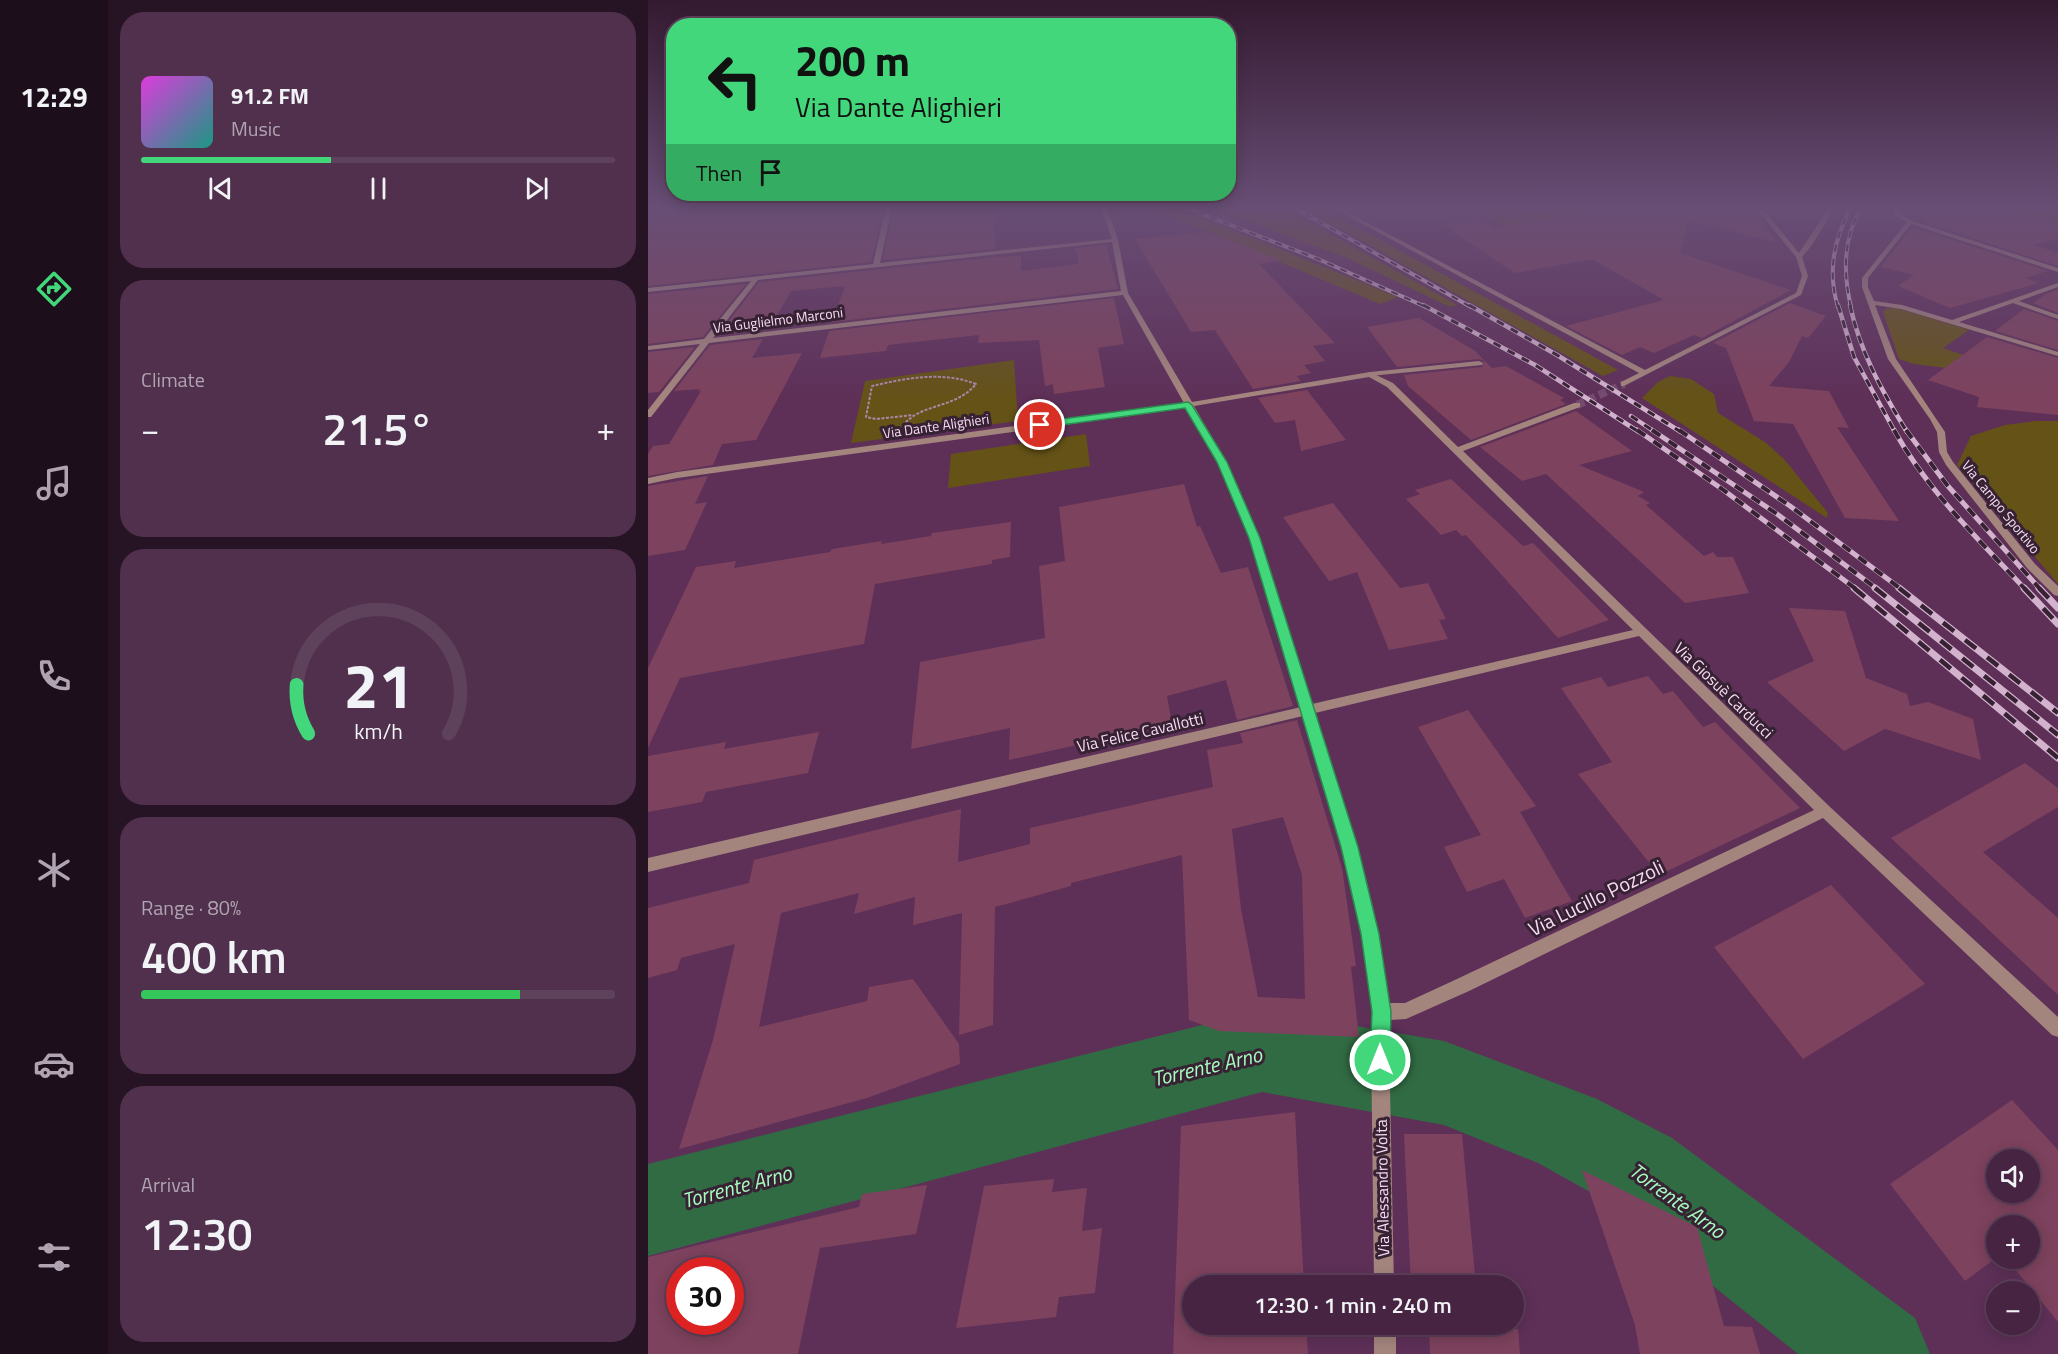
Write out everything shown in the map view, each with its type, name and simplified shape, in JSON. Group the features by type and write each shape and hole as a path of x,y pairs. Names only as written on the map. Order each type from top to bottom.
{"street":[{"path":"648,290 837,270"},
{"name":"Via Alessandro Volta","path":"1121,270 1125,292 1222,462 1255,538 1350,847 1370,934 1382,1012 1380,1040 1384,1275"},
{"path":"1452,270 1644,373"},
{"path":"1624,384 1799,294 1805,276 1803,270"},
{"name":"Via Campo Sportivo","path":"1871,270 1865,278 1865,287 1873,303 1892,360 1934,419 1941,432 1943,452 1949,463 2031,566 2058,592"},
{"path":"648,415 756,279"},
{"path":"1952,322 2058,285"},
{"name":"Via Guglielmo Marconi","path":"648,348 1125,292"},
{"path":"2013,301 2058,317"},
{"path":"1873,303 1902,307 2058,354"},
{"name":"Via Dante Alighieri","path":"648,482 676,475 1188,405 1370,374 1479,363"},
{"name":"Via Giosuè Carducci","path":"1370,374 1390,385 1825,811 2058,1029"},
{"path":"1458,450 1577,405"},
{"name":"Via Felice Cavallotti","path":"648,865 1641,632"},
{"name":"Via Lucillo Pozzoli","path":"1382,1012 1406,1011 1464,985 1825,811"},
{"path":"1385,1335 1385,1354"}],"path":[{"path":"939,377 964,378 976,384 965,398 944,407 913,415 876,419 866,417 872,386 939,377"}],"shaded area":[{"path":"1299,270 1332,270 1398,297 1380,304"},
{"path":"1373,270 1395,270 1457,305 1450,307"},
{"path":"1414,270 1436,270 1618,370 1603,376"},
{"path":"1887,308 1897,308 1969,330 1943,348 1990,364 1971,371 1914,364 1899,359 1883,312"},
{"path":"1014,360 1018,421 851,443 865,381"},
{"path":"1670,376 1691,379 1714,394 1718,413 1765,442 1784,459 1828,513 1827,518 1642,398 1658,382"},
{"path":"2058,421 2058,584 1957,465 1971,436 2005,425"},
{"path":"1086,434 1090,466 948,488 951,454"}],"building":[{"path":"648,270 795,270 648,286"},
{"path":"871,270 1113,270 1118,289 832,322 845,286 791,291 769,329 718,335 759,282"},
{"path":"1154,270 1265,270 1335,343 1313,346 1325,361 1304,365 1311,373 1297,376 1301,381 1253,389 1215,330 1191,332"},
{"path":"1511,270 1530,270 1515,273"},
{"path":"1612,270 1732,270 1791,290 1702,338 1694,335 1654,353 1640,347 1622,355 1566,326 1664,300"},
{"path":"1894,270 2048,271 2025,278 2039,283 1950,308 1898,286 1914,275"},
{"path":"746,284 703,337 648,344 648,294"},
{"path":"2058,289 2058,313 2033,303 2046,294"},
{"path":"1114,298 1124,344 1098,348 1105,387 1054,394 1053,384 1045,386 1039,340 978,343 979,335 888,345 886,351 820,358 829,331"},
{"path":"1790,303 1826,316 1808,338 1802,336 1789,362 1769,386 1829,391 1849,428 1837,427 1899,521 1845,518 1793,424 1754,421 1726,348 1713,343"},
{"path":"2024,309 2058,321 2058,350 1995,331"},
{"path":"1419,318 1474,350 1492,368 1506,366 1564,398 1560,400 1566,404 1471,440 1408,386 1404,375 1482,367 1484,361 1479,359 1397,367 1367,327"},
{"path":"1987,337 2058,358 2058,415 1977,407 1979,397 1928,380"},
{"path":"763,339 752,358 802,353 756,440 722,444 713,465 648,476 648,454 653,446 669,444 701,391 698,391 700,389 674,391 710,345"},
{"path":"695,347 659,392 648,393 648,352"},
{"path":"1307,390 1346,440 1301,451 1295,420 1275,423 1258,398"},
{"path":"1576,411 1632,451 1579,465 1644,492 1638,496 1650,503 1646,505 1704,556 1713,552 1717,557 1733,557 1749,593 1685,603 1546,474 1522,481 1480,447"},
{"path":"708,476 695,504 707,502 685,550 648,556 648,486"},
{"path":"1451,479 1523,546 1533,543 1609,620 1558,638 1466,535 1462,536 1456,530 1441,535 1406,499 1420,494 1415,490"},
{"path":"1184,484 1197,527 1200,526 1221,573 1248,567 1293,706 1237,720 1226,680 1167,696 1172,724 1009,760 1010,728 911,749 920,662 1045,638 1039,566 1065,561 1059,507"},
{"path":"1333,503 1400,588 1428,583 1446,619 1439,620 1448,639 1389,650 1357,572 1329,581 1283,517"},
{"path":"1011,522 1010,557 992,560 992,564 875,584 864,644 680,678 648,748 648,668 696,567 736,561 734,568 830,552 832,549 882,541 881,544 931,536 932,533"},
{"path":"1789,608 1845,611 1866,678 1907,694 1910,706 1928,702 1973,719 1981,760 1885,729 1844,751 1767,682 1814,661"},
{"path":"1648,676 1663,694 1673,691 1703,727 1715,722 1800,808 1659,875 1578,774 1612,762 1561,688 1601,677 1608,687"},
{"path":"1468,710 1536,806 1520,812 1572,901 1525,918 1504,879 1467,892 1444,847 1481,835 1418,727"},
{"path":"1297,720 1342,868 1356,966 1351,967 1359,1037 1219,1031 1189,1020 1182,855 1071,883 1071,886 995,907 993,1025 959,1035 962,913 913,925 915,897 854,914 859,893 781,913 759,1027 867,1001 869,987 913,979 959,1044 960,1064 867,1098 679,1149 713,1040 735,944 681,958 677,970 648,978 648,908 749,883 754,860 961,809 958,862 1030,844 1030,828 1213,787 1207,750 1243,743 1240,733","holes":["1283,817 1302,875 1305,999 1258,997 1241,909 1232,829"]},
{"path":"819,732 808,773 706,792 702,802 648,812 648,756 726,742 724,749"},
{"path":"2025,763 2058,788 2058,807 1983,852 2058,918 2058,995 1891,838"},
{"path":"1831,885 1925,984 1803,1059 1714,947"},
{"path":"2012,1100 2058,1150 2058,1322 2040,1300 2040,1281 2025,1281 2015,1269 2040,1269 2040,1215 1986,1215 1986,1265 1965,1281 1890,1184"},
{"path":"1295,1112 1303,1275 1182,1275 1182,1335 1307,1335 1308,1354 1173,1354 1181,1126"},
{"path":"1404,1134 1462,1134 1475,1275 1410,1275"},
{"path":"1582,1170 1697,1227 1724,1326 1752,1327 1760,1354 1640,1354 1635,1325"},
{"path":"1054,1179 1052,1192 1087,1188 1082,1231 1102,1228 1095,1293 1059,1297 1056,1317 956,1328 984,1186"},
{"path":"927,1185 916,1234 820,1248 798,1354 648,1354 648,1257 859,1207 862,1194"},
{"path":"1429,1335 1518,1335 1520,1354 1430,1354"}],"waterway":[{"name":"Torrente Arno","path":"648,1210 1262,1051 1444,1083 1566,1130 1640,1170 1879,1354"}],"tunnel":[{"path":"1577,405 1624,384"}],"railway":[{"path":"1343,270 1426,307"},
{"path":"1405,270 1471,307"},
{"path":"1833,270 1838,307"},
{"path":"1846,270 1851,307"},
{"path":"1423,305 1535,365 1639,432"},
{"path":"1469,305 1557,355 1681,432"},
{"path":"1838,305 1854,357 1895,432"},
{"path":"1850,305 1854,322 1873,371 1907,432"},
{"path":"1631,416 1652,430"},
{"path":"1637,430 1722,489 1856,589"},
{"path":"1652,430 1777,514 1877,589"},
{"path":"1679,430 1790,506 1901,589"},
{"path":"1894,430 1938,494 2025,589"},
{"path":"1906,430 1947,485 2040,589"},
{"path":"1854,588 2058,758"},
{"path":"1875,588 2058,735"},
{"path":"1899,588 2058,713"},
{"path":"2024,588 2058,624"},
{"path":"2039,588 2058,608"}],"route":[{"path":"1040,425 1188,405 1222,462 1255,538 1350,847 1370,934 1382,1012 1380,1060"}]}
